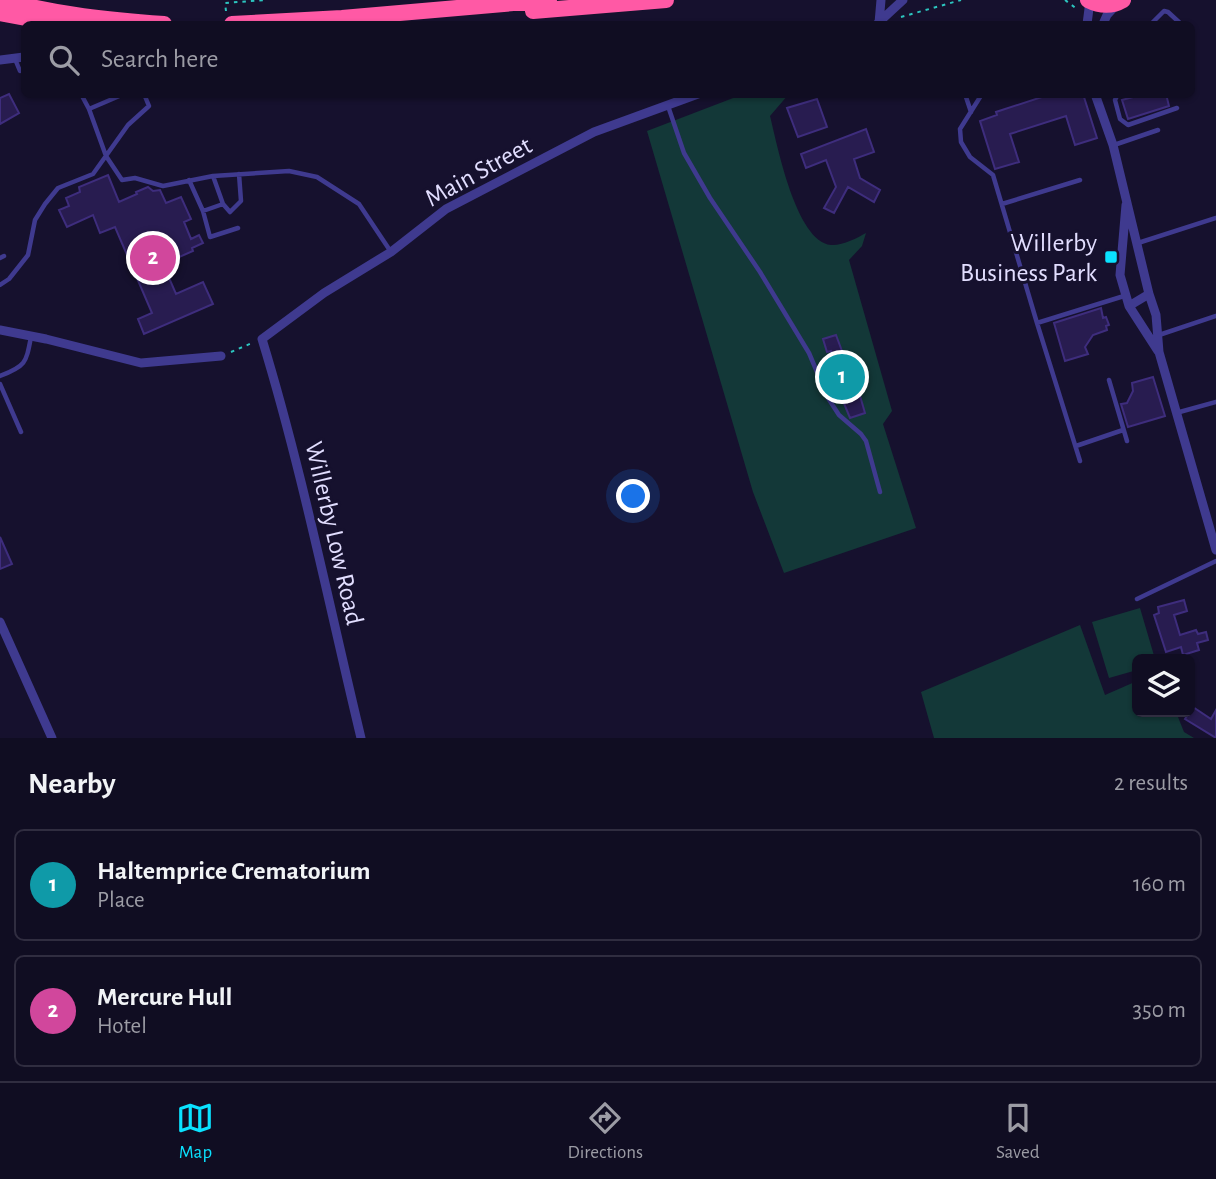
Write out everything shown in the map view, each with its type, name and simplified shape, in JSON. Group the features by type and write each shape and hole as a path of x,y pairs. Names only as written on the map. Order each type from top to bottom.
{"highway":[{"path":"229,19 342,18 549,0"},
{"path":"416,21 666,0"},
{"path":"1089,1 1099,5 1120,1"},
{"path":"4,12 62,13 112,21"},
{"path":"4,12 44,21"}],"street":[{"path":"879,21 881,0"},
{"path":"882,21 903,0"},
{"path":"1087,21 1089,1"},
{"path":"1104,21 1120,1"},
{"path":"0,60 20,58"},
{"name":"Main Street","path":"262,339 324,293 391,252 446,209 594,132 687,98"},
{"path":"1096,98 1113,145 1126,205 1156,315 1159,352 1175,414 1216,550"},
{"path":"1126,205 1120,275 1124,296 1159,352"},
{"path":"1129,306 1149,294"},
{"path":"0,330 141,363 221,356"},
{"name":"Willerby Low Road","path":"262,339 286,417 308,505 361,738"},
{"path":"0,622 52,738"}],"lane":[{"path":"1154,21 1164,11 1178,21"},
{"path":"20,58 20,71"},
{"path":"83,98 106,156 122,180 135,177 163,186 213,176 289,171 317,177 359,204 391,252"},
{"path":"89,109 115,98"},
{"path":"0,285 9,279 28,255 35,220 45,204 58,188 93,174 128,125 149,106 146,98"},
{"path":"966,98 971,113"},
{"path":"980,98 960,129 961,142 970,157 993,175 1080,461"},
{"path":"1116,98 1120,119 1128,125 1177,108"},
{"path":"668,105 684,153 710,198 760,272 809,353 839,415 866,441 880,492"},
{"path":"1113,145 1158,130"},
{"path":"213,176 223,204 230,212 241,201 239,174"},
{"path":"189,180 203,211 210,237 238,228"},
{"path":"1002,204 1080,180"},
{"path":"203,211 223,204"},
{"path":"1137,243 1216,218"},
{"path":"1037,323 1124,296"},
{"path":"1158,335 1216,316"},
{"path":"0,376 18,369 26,362 31,336"},
{"path":"1108,380 1127,441"},
{"path":"0,384 22,432"},
{"path":"1175,414 1216,401"},
{"path":"1076,446 1124,430"},
{"path":"1137,599 1216,561"}],"path":[{"path":"229,19 225,3 265,0"},
{"path":"889,21 961,0"},
{"path":"221,356 262,339"}],"green space":[{"path":"733,98 785,98 770,116 790,190 808,228 819,240 831,245 866,233 862,246 849,260 892,411 883,424 916,528 784,573 753,492 647,131"},
{"path":"1140,608 1154,654 1132,654 1132,671 1109,678 1092,622"},
{"path":"1080,625 1105,695 1132,683 1132,717 1178,717 1184,732 1194,738 934,738 921,692"}],"building":[{"path":"9,94 19,113 0,124 0,98"},
{"path":"1039,98 1084,98 1097,138 1075,145 1066,116 1010,134 1019,162 995,169 980,121 997,115 996,112"},
{"path":"1167,98 1169,106 1128,119 1122,100"},
{"path":"817,99 827,127 798,137 787,108"},
{"path":"866,129 874,152 854,159 860,178 880,190 874,202 848,187 834,213 824,208 836,187 826,160 806,168 801,154"},
{"path":"108,175 119,202 148,187 153,191 160,190 166,203 181,197 191,219 184,222 191,239 199,235 203,243 192,248 193,251 163,264 176,294 203,282 213,304 144,334 138,319 152,313 115,227 100,233 93,215 67,227 59,210 69,206 66,198 80,192 79,187"},
{"path":"1101,308 1103,318 1106,317 1109,325 1106,326 1107,330 1093,335 1085,347 1088,354 1065,361 1054,323"},
{"path":"836,335 845,359 849,358 865,413 850,418 843,401 848,399 842,383 831,386 826,372 837,369 831,351 827,352 823,339"},
{"path":"1153,377 1165,416 1128,427 1121,404 1127,403 1133,391 1132,383"},
{"path":"0,537 12,564 0,569"},
{"path":"1184,600 1187,611 1174,615 1180,635 1196,630 1198,634 1206,632 1208,640 1197,643 1199,650 1186,654 1183,654 1181,647 1166,652 1154,615 1159,613 1158,607"},
{"path":"1195,708 1211,719 1216,710 1216,738 1185,719 1195,717"}],"place":[{"name":"Willerby Business Park","path":"1111,257"},
{"name":"Mercure Hull","path":"153,258"},
{"name":"Haltemprice Crematorium","path":"842,377"}]}
